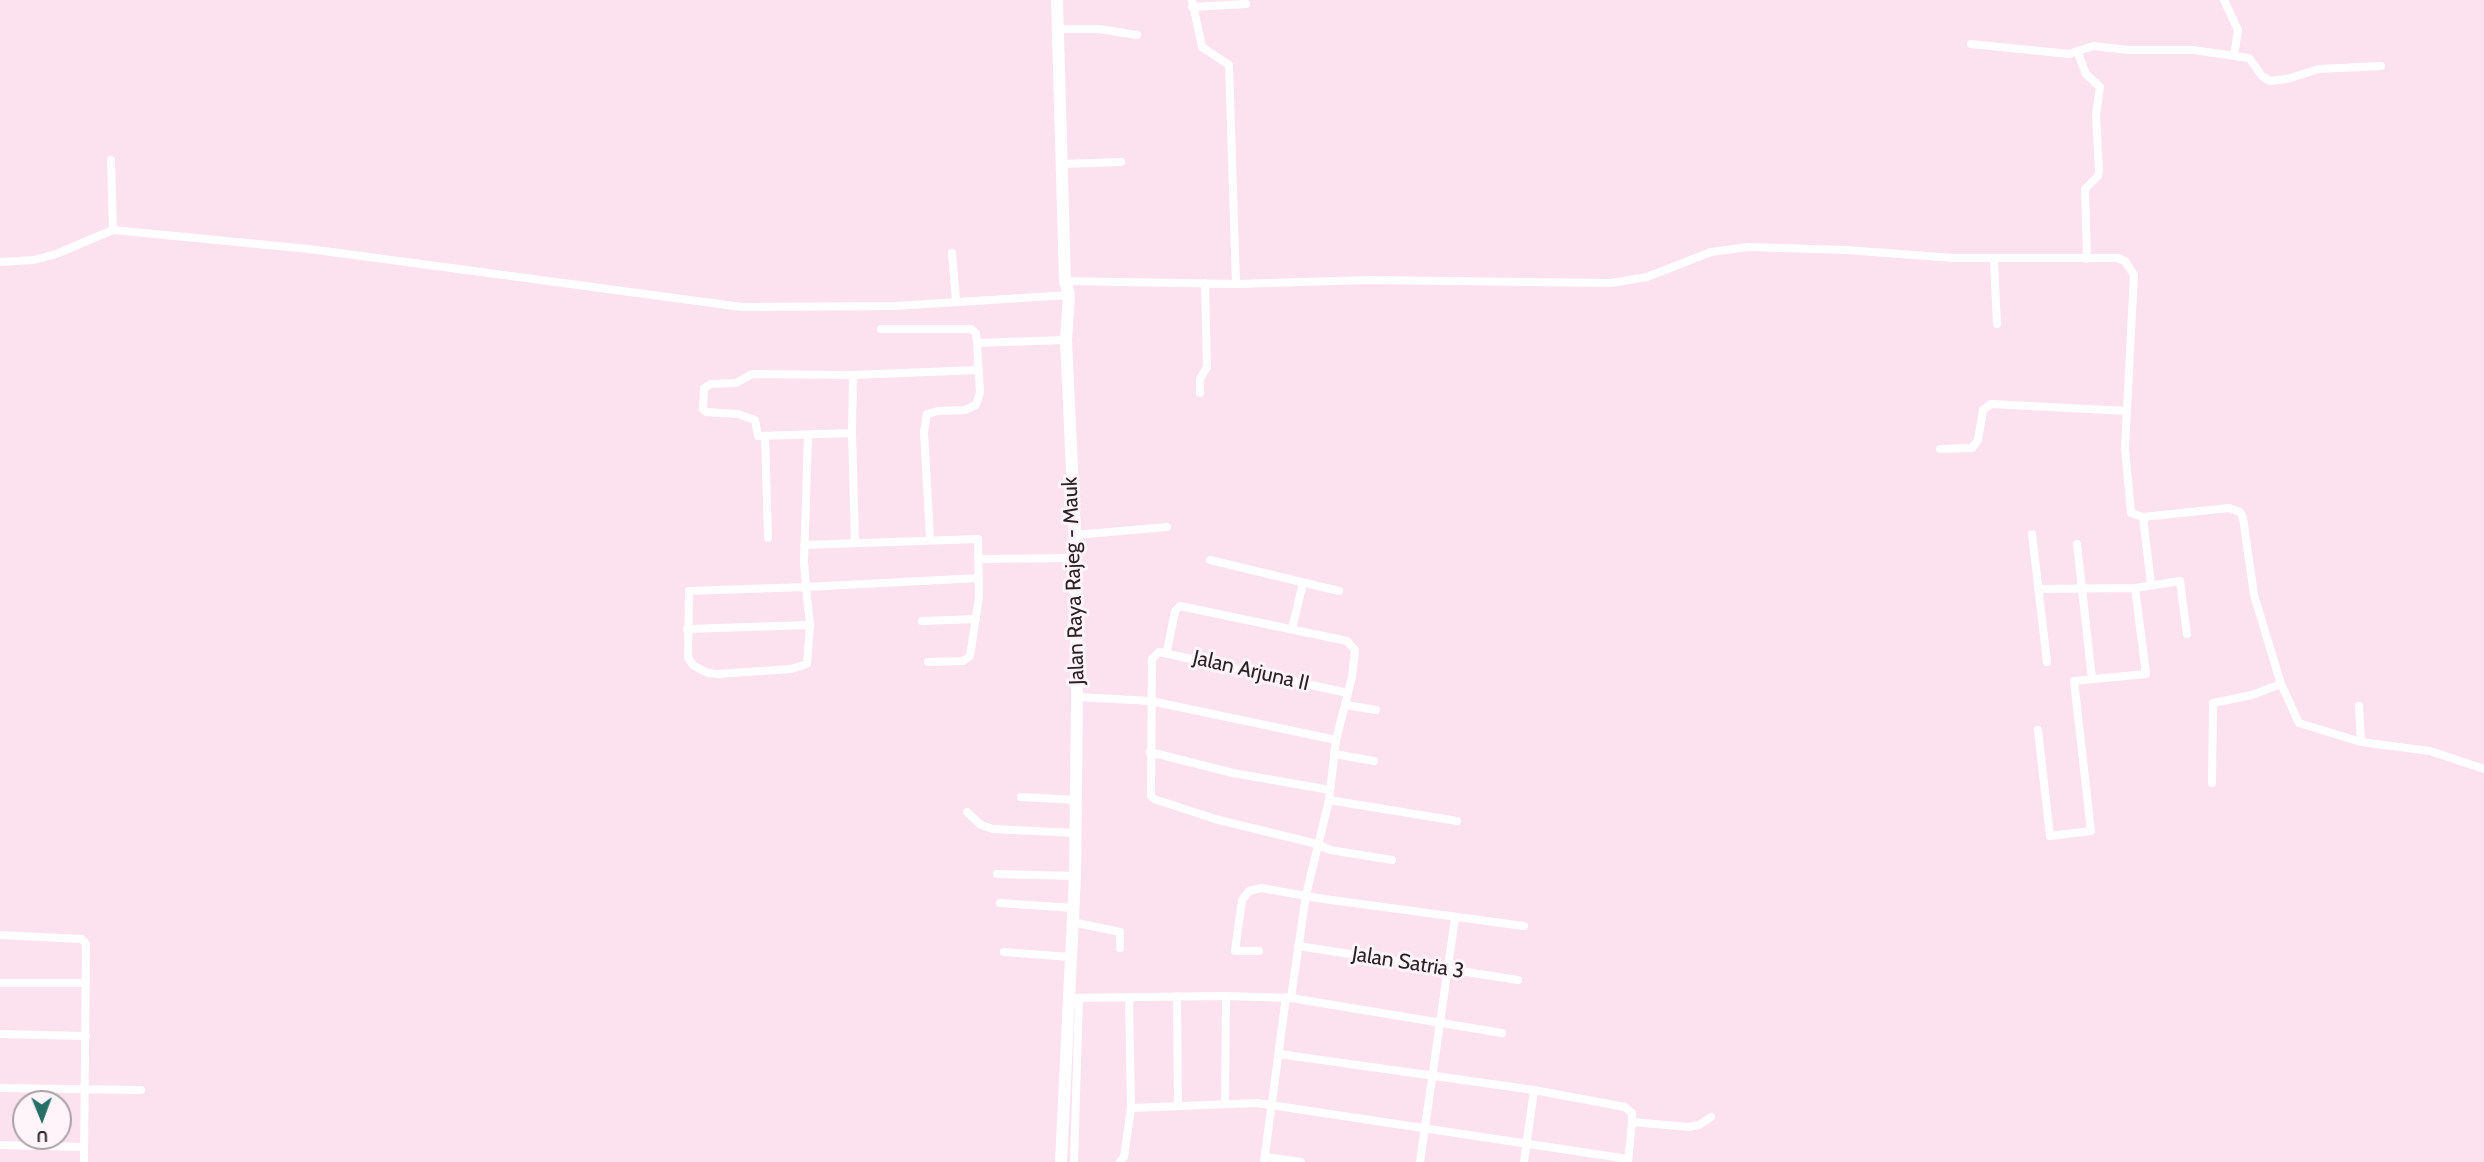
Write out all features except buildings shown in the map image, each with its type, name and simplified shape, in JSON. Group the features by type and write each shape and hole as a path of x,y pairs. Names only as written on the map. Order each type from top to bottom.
{"main road":[{"name":"Jalan Raya Rajeg - Mauk","path":"1057,0 1065,281 1069,295 1066,340 1075,535 1077,697 1075,876 1070,957 1073,998 1061,1162"}],"street":[{"path":"2224,0 2238,30 2234,56"},
{"path":"1236,284 1229,65 1202,47 1192,3 1246,4"},
{"path":"1059,29 1087,28 1137,35"},
{"path":"1971,44 2078,53 2093,46 2129,50 2193,50 2248,58 2262,76 2270,81 2287,79 2319,69 2381,66"},
{"path":"2078,53 2086,74 2100,87 2096,115 2099,171 2085,189 2087,259"},
{"path":"111,160 113,230"},
{"path":"1062,164 1121,162"},
{"path":"0,262 34,260 56,254 113,230 309,249 742,307 894,306 1069,295"},
{"path":"1065,281 1236,284 1368,280 1611,283 1647,277 1711,252 1748,247 1994,260 2118,258 2125,261 2134,275 2126,448 2131,513 2144,517 2229,508 2240,512 2243,518 2250,582 2281,684 2299,723 2361,742 2430,751 2484,769"},
{"path":"952,253 956,301"},
{"path":"1994,260 1997,324"},
{"path":"1200,393 1200,379 1207,367 1205,283"},
{"path":"880,329 971,330 976,333 980,393 976,405 965,410 932,411 925,418 930,538"},
{"path":"977,343 1066,340"},
{"path":"852,433 765,437 756,434 755,420 738,414 704,411 704,388 711,384 736,383 752,374 853,375 978,370"},
{"path":"853,375 855,543"},
{"path":"1940,449 1972,448 1978,440 1983,410 1991,404 2127,411"},
{"path":"808,435 804,545 806,587 810,625 807,664 802,668 718,674 698,670 688,658 689,591 806,587 979,578"},
{"path":"765,437 768,538"},
{"path":"2144,517 2151,584"},
{"path":"1075,535 1167,527"},
{"path":"2032,534 2047,662"},
{"path":"804,545 973,537 979,543 980,559 976,619 968,659 928,662"},
{"path":"2077,544 2092,679"},
{"path":"980,559 1075,558"},
{"path":"1210,560 1339,591"},
{"path":"2038,589 2135,588 2180,581 2187,634"},
{"path":"1292,630 1303,583"},
{"path":"2038,730 2050,836 2091,831 2074,681 2146,674 2135,588"},
{"path":"1167,651 1175,611 1180,606 1347,642 1353,647 1355,660 1336,740 1329,795 1306,895 1288,998 1265,1160 1301,1162"},
{"path":"922,621 976,619"},
{"path":"687,629 810,625"},
{"name":"Jalan Arjuna II","path":"1151,701 1155,654 1167,651 1348,693"},
{"path":"2212,783 2213,703 2252,695 2281,684"},
{"path":"1077,697 1151,701 1336,740"},
{"path":"1151,701 1149,789 1154,799 1215,819 1317,844 1339,852 1392,860"},
{"path":"1346,705 1376,710"},
{"path":"2359,706 2361,742"},
{"path":"1150,752 1329,795 1457,821"},
{"path":"1334,754 1374,761"},
{"path":"1022,797 1076,800"},
{"path":"967,812 981,825 993,829 1075,833"},
{"path":"997,874 1075,876"},
{"path":"1259,951 1235,951 1241,905 1245,896 1253,889 1261,888 1455,918 1524,926"},
{"path":"1000,903 1073,908"},
{"path":"1419,1162 1434,1077 1455,918"},
{"path":"1072,922 1120,932 1120,948"},
{"path":"0,935 82,939 87,949 84,1162"},
{"name":"Jalan Satria 3","path":"1298,946 1518,980"},
{"path":"1004,952 1070,957"},
{"path":"0,983 86,983"},
{"path":"1074,1162 1073,998 1177,996 1288,998 1502,1033"},
{"path":"1177,996 1178,1106"},
{"path":"1225,1104 1226,996"},
{"path":"1120,1162 1124,1157 1131,1108 1129,998"},
{"path":"0,1034 86,1036"},
{"path":"1131,1108 1273,1104 1628,1160 1632,1122 1630,1111 1625,1107 1534,1090 1279,1054"},
{"path":"0,1088 141,1090"},
{"path":"1524,1162 1534,1090"},
{"path":"1632,1122 1689,1127 1699,1125 1712,1117"},
{"path":"0,1145 84,1147"}]}
